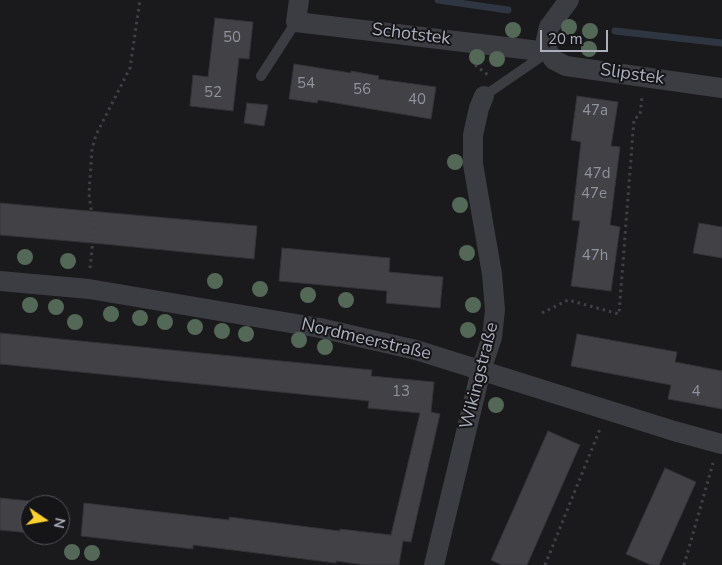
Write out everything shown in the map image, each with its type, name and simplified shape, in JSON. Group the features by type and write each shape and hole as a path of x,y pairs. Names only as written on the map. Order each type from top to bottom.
{"street":[{"path":"296,22 299,0"},
{"path":"548,52 546,40 549,27 569,0"},
{"name":"Schotstek","path":"296,22 548,52"},
{"name":"Slipstek","path":"548,52 554,60 566,66 722,88"},
{"name":"Wikingstraße","path":"434,565 482,370 492,337 495,310 492,274 473,164 473,135 477,115 484,96"},
{"name":"Nordmeerstraße","path":"0,281 89,289 320,328 416,350 721,444"}],"lane":[{"path":"261,76 296,22"},
{"path":"484,96 548,52"}],"path":[{"path":"89,289 94,231 89,194 92,149 96,134 130,68 140,0"},
{"path":"542,314 568,300 619,314 634,119 640,114 645,76"},
{"path":"545,565 608,410"},
{"path":"684,565 721,444"}],"building":[{"path":"215,18 253,22 249,59 239,58 233,111 190,106 193,75 208,77"},
{"path":"294,64 351,73 351,71 379,76 378,79 436,87 431,119 318,100 317,103 289,99"},
{"path":"577,96 618,102 611,146 620,147 610,225 620,227 611,291 571,286 580,221 572,220 581,142 571,140"},
{"path":"247,103 268,105 264,126 244,123"},
{"path":"0,203 257,226 254,259 0,235"},
{"path":"699,223 722,227 722,258 693,253"},
{"path":"282,248 390,258 389,272 443,277 440,308 386,303 387,291 279,281"},
{"path":"0,333 372,370 371,376 434,382 431,412 440,414 411,542 403,541 399,565 365,565 336,561 336,563 193,545 193,549 81,536 84,503 229,520 229,517 340,531 340,529 391,535 420,413 368,408 369,401 0,364"},
{"path":"577,334 677,352 675,362 722,371 722,409 668,399 671,385 571,366"},
{"path":"548,431 580,445 527,565 502,565 491,560"},
{"path":"665,468 696,482 659,565 651,565 626,554"},
{"path":"0,498 20,500 20,532 0,530"}],"waterway":[{"path":"438,0 508,10"},
{"path":"615,31 722,43"}]}
